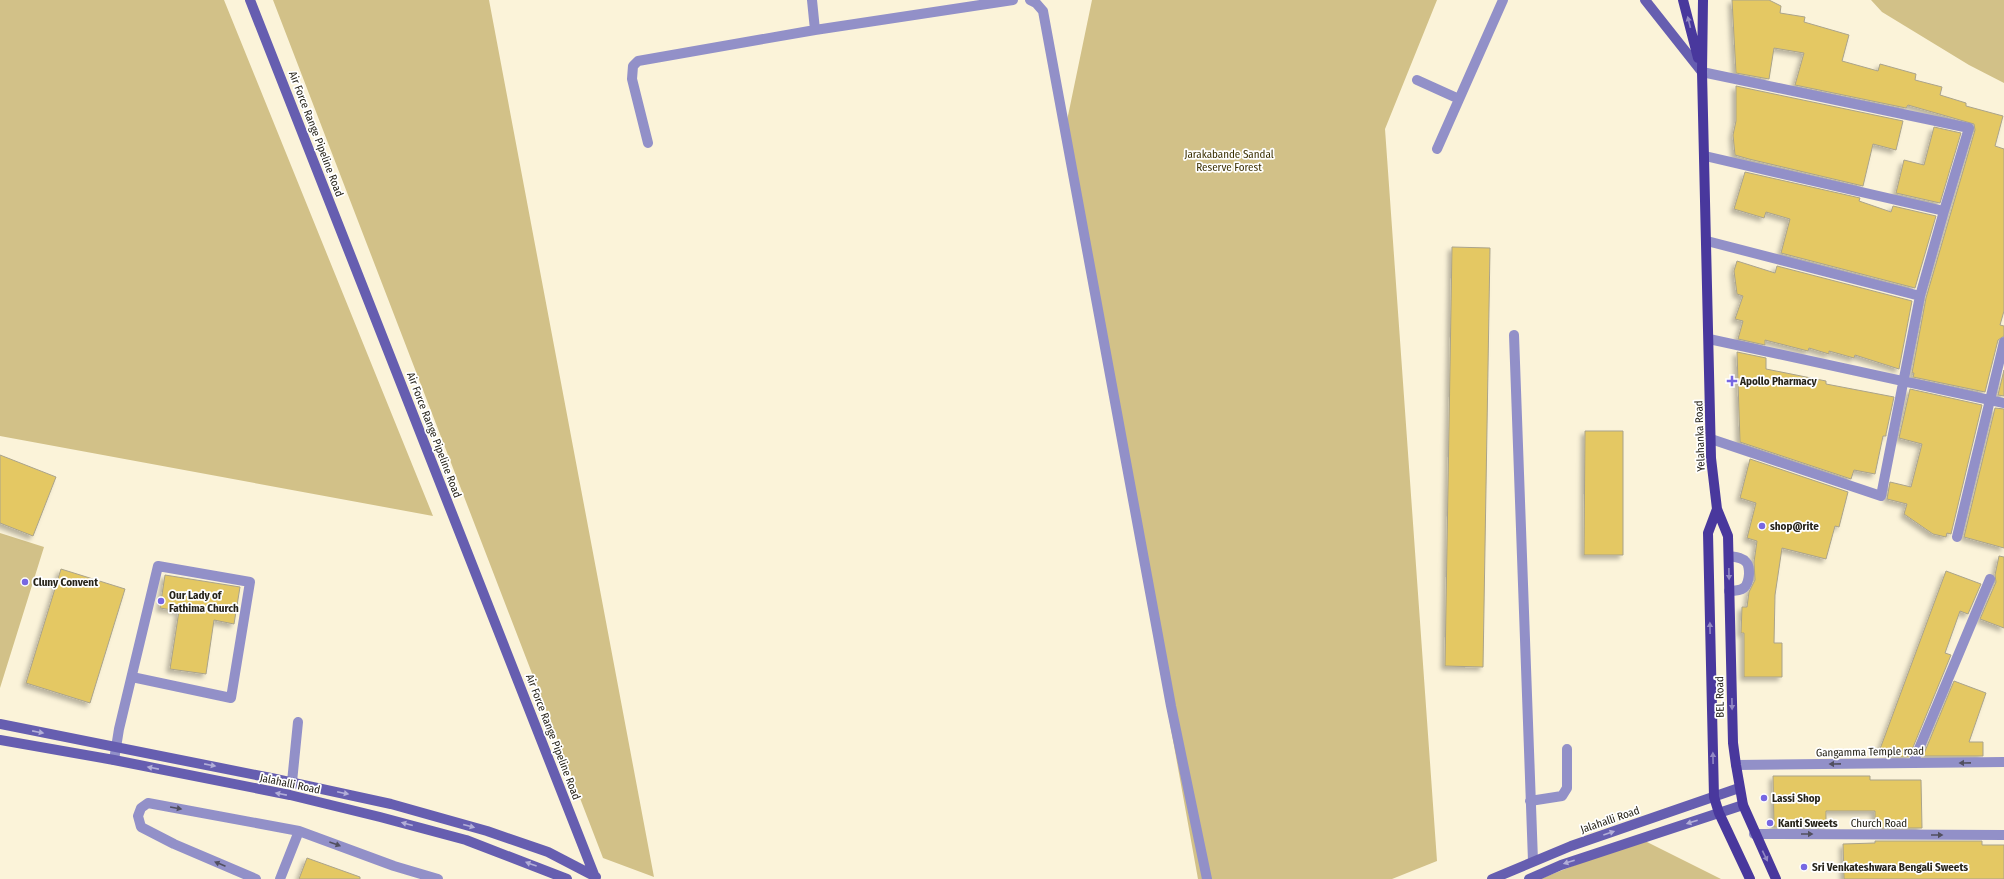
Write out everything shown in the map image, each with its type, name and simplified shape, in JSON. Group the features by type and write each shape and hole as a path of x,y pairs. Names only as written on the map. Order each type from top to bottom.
{"main road":[{"name":"Air Force Range Pipeline Road","path":"250,0 596,878"},
{"path":"1645,0 1702,72"},
{"name":"Yelahanka Road","path":"1684,0 1702,72"},
{"name":"Yelahanka Road","path":"1703,0 1702,72 1711,439 1717,509 1708,533 1714,797"},
{"name":"BEL Road","path":"1717,509 1728,536 1733,743 1739,788 1743,805 1754,834 1776,879"},
{"path":"0,724 292,782 391,804 487,831 548,852 596,878"},
{"name":"Jalahalli Road","path":"0,740 114,760 290,796 380,817 466,840 567,879"},
{"name":"Jalahalli Road","path":"1492,879 1533,861 1739,788"},
{"path":"1714,797 1719,813 1750,879"},
{"path":"1529,879 1561,864 1743,805"}],"street":[{"path":"812,0 815,30"},
{"path":"648,142 632,79 633,66 638,61 815,30 1013,0"},
{"path":"1437,149 1503,0"},
{"path":"1035,1 1042,10 1170,698 1207,879"},
{"path":"1702,72 1969,128 1920,296 1881,496 1711,439"},
{"path":"1418,80 1459,99"},
{"path":"1705,156 1944,211"},
{"path":"1707,241 1920,296"},
{"path":"1514,335 1533,861"},
{"path":"1709,339 2004,404"},
{"path":"1957,537 2004,342"},
{"path":"1729,556 1746,561 1749,567 1749,582 1746,587 1740,591 1729,590"},
{"path":"114,760 116,746 132,677 158,566 250,582 230,698 132,677"},
{"path":"1913,763 1990,579"},
{"path":"292,782 298,722"},
{"path":"1530,801 1562,796 1567,788 1567,749"},
{"name":"Gangamma Temple road","path":"1736,765 2004,762"},
{"path":"256,879 174,844 141,827 138,816 141,808 148,803 299,830 394,866 438,879"},
{"path":"280,879 299,830"},
{"name":"Church Road","path":"1754,834 2004,835"}],"green space":[{"path":"0,0 224,0 433,516 0,436"},
{"path":"273,0 489,0 654,877 603,858"},
{"name":"Jarakabande Sandal Reserve Forest","path":"1092,0 1437,0 1385,129 1437,861 1392,879 1198,879 1064,135"},
{"path":"1871,0 2004,0 2004,83 1969,65 1882,12"},
{"path":"0,533 44,547 0,688"},
{"path":"1641,839 1721,879 1540,879"}],"building":[{"path":"1732,0 1769,0 1781,6 1780,13 1805,17 1804,22 1849,35 1842,61 1878,71 1880,64 1916,74 1915,80 1942,87 1940,95 1966,103 1966,106 2003,116 1995,146 2004,149 2004,311 2000,325 2004,326 2004,336 1998,340 1985,392 1913,377 1914,373 1912,373 1926,298 1975,130 1974,124 1908,105 1906,108 1795,85 1804,53 1774,48 1769,79 1736,73"},
{"path":"1736,86 1903,121 1896,150 1873,144 1863,186 1735,155 1733,135 1736,121"},
{"path":"1934,127 1961,133 1940,203 1896,193 1904,160 1924,165"},
{"path":"1745,172 1860,198 1859,201 1891,212 1893,206 1936,216 1915,288 1781,253 1790,219 1766,212 1764,218 1734,209"},
{"path":"1452,247 1490,248 1483,667 1445,666"},
{"path":"1737,261 1775,273 1777,266 1912,301 1899,369 1855,355 1854,358 1829,351 1829,354 1809,348 1808,351 1765,340 1765,345 1738,339 1743,321 1735,319 1743,296 1737,294 1734,271"},
{"path":"1737,352 1766,358 1766,369 1826,381 1826,384 1894,397 1886,436 1883,436 1875,474 1854,470 1851,479 1740,442"},
{"path":"2004,370 2004,396 1998,395"},
{"path":"1910,389 1982,405 1951,534 1947,533 1946,537 1933,534 1904,514 1907,504 1887,499 1890,482 1911,487 1922,444 1899,438"},
{"path":"1995,408 2004,409 2004,548 1964,537"},
{"path":"1585,431 1623,431 1623,555 1584,555"},
{"path":"0,455 56,477 33,536 0,523"},
{"path":"1750,459 1848,492 1839,527 1835,526 1826,559 1782,548 1775,595 1774,643 1782,643 1782,677 1744,677 1744,633 1741,633 1742,607 1747,607 1749,592 1755,580 1754,562 1757,541 1747,538 1756,503 1740,498"},
{"path":"1999,556 2004,557 2004,628 1980,619 1996,582 1995,575"},
{"path":"61,569 125,589 90,703 26,683"},
{"path":"1946,571 1981,584 1968,614 1960,611 1945,653 1951,655 1909,757 1900,757 1880,749"},
{"path":"165,575 240,587 234,624 214,620 206,674 170,669 179,611 160,608"},
{"path":"1954,681 1986,693 1969,742 1983,742 1983,756 1923,756"},
{"path":"1773,776 1870,776 1870,780 1921,780 1922,828 1875,828 1875,811 1826,811 1826,827 1774,827"},
{"path":"1875,841 1982,841 1982,845 2004,845 2004,879 1844,879 1843,844 1875,843"},
{"path":"307,858 360,877 360,879 299,879"}],"place":[{"name":"Apollo Pharmacy","path":"1732,381"},
{"name":"shop@rite","path":"1762,526"},
{"name":"Cluny Convent","path":"25,582"},
{"name":"Our Lady of Fathima Church","path":"161,601"},
{"name":"Lassi Shop","path":"1764,798"},
{"name":"Kanti Sweets","path":"1770,823"},
{"name":"Sri Venkateshwara Bengali Sweets","path":"1804,867"}]}
